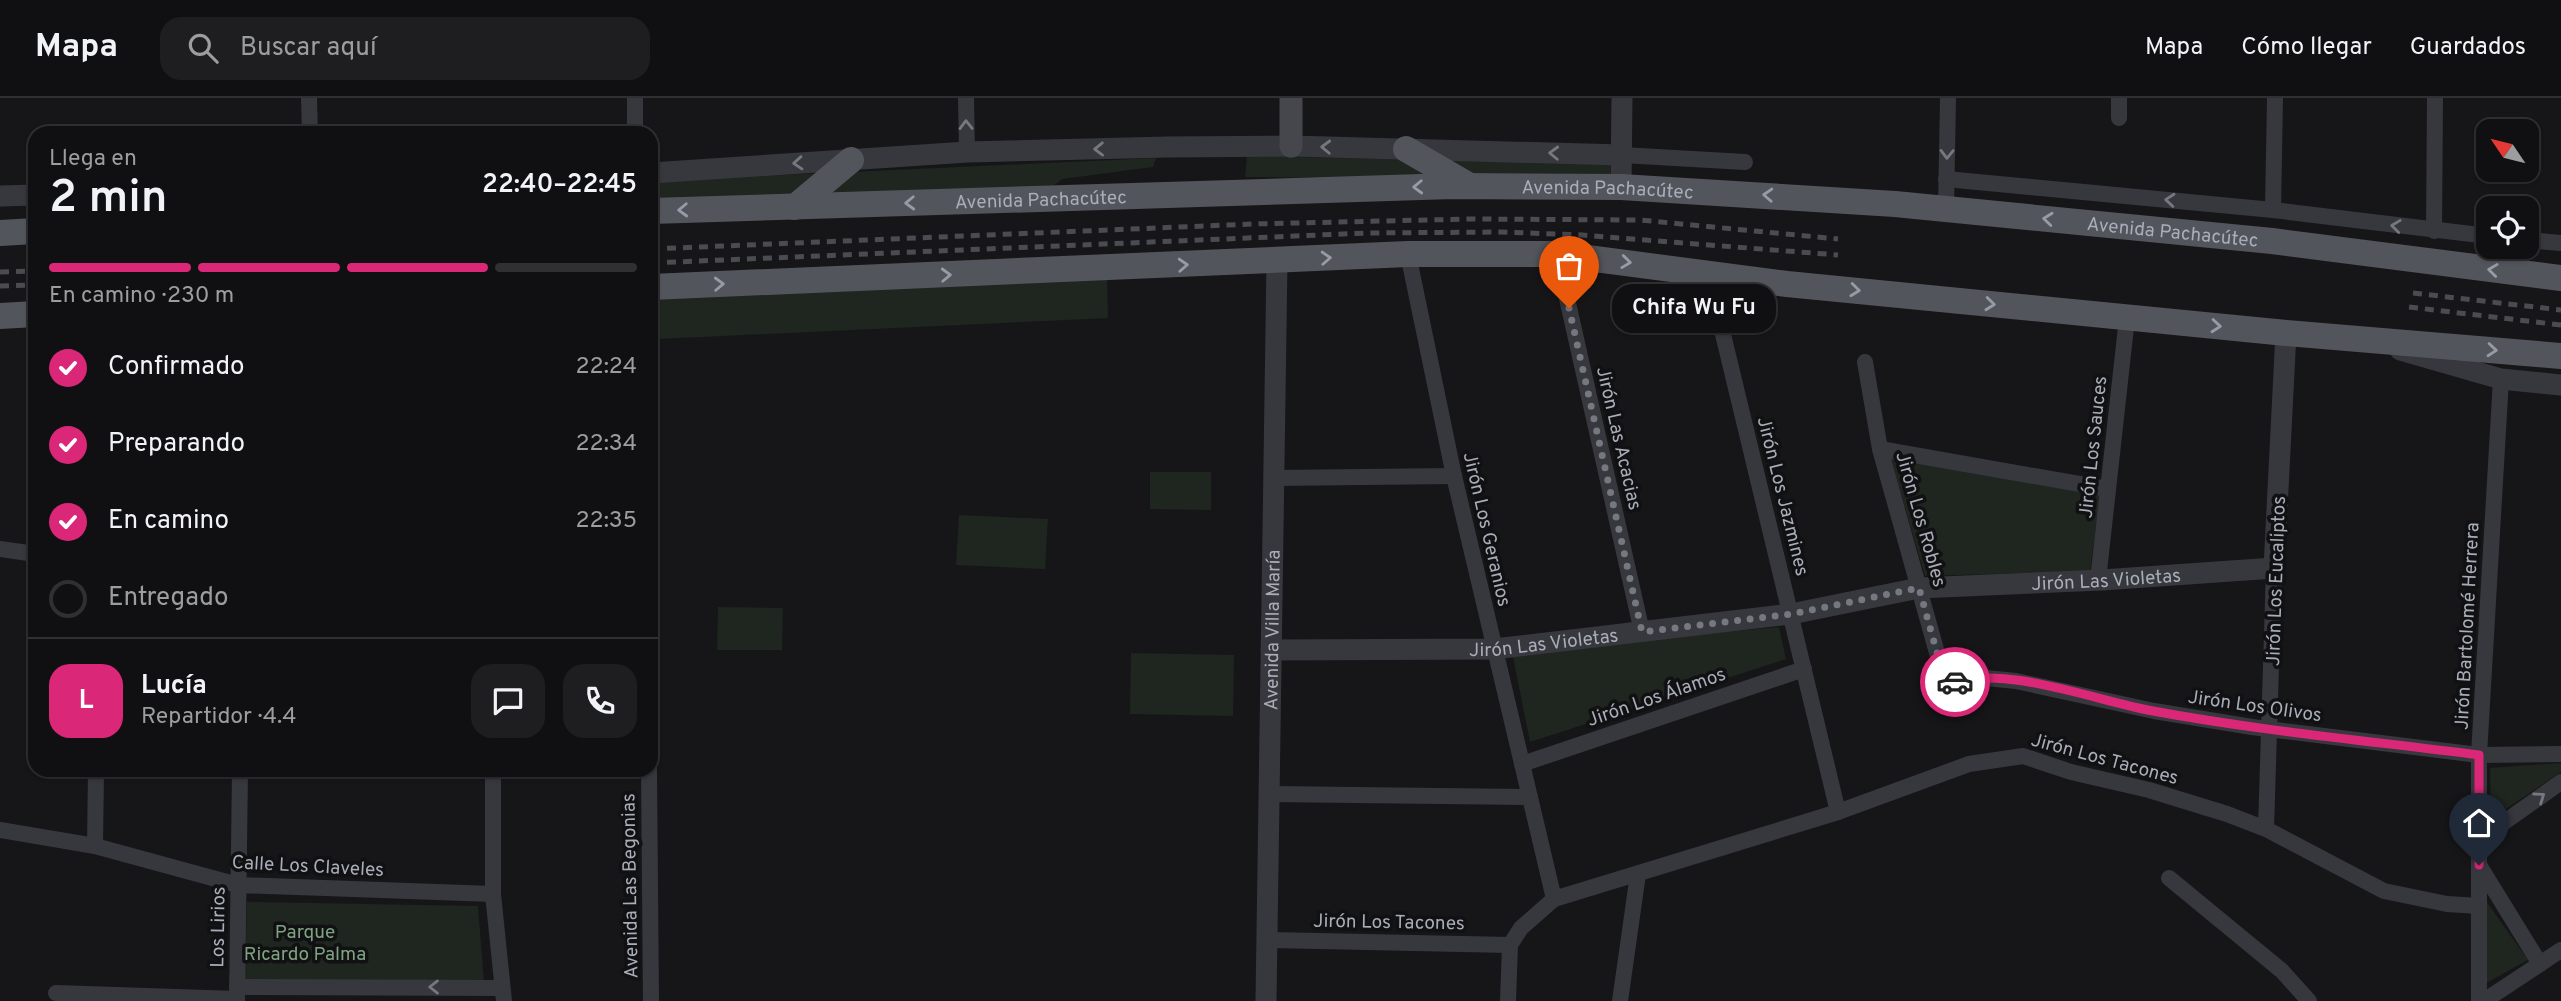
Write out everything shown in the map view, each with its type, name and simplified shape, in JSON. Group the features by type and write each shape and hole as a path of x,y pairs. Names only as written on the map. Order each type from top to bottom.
{"main road":[{"path":"1291,98 1291,146"},
{"path":"1406,149 1469,186"},
{"path":"795,206 851,160"},
{"name":"Avenida Pachacútec","path":"658,211 1469,186 1621,187 1775,195 1946,209 2272,241 2561,278"},
{"path":"0,233 28,231"},
{"path":"658,287 1408,254 1557,254 1787,284 2286,333 2561,356"},
{"path":"0,316 28,314"}],"street":[{"path":"309,98 310,126"},
{"path":"635,98 635,126"},
{"path":"966,98 967,152"},
{"path":"1621,187 1622,98"},
{"path":"1946,209 1948,98"},
{"path":"2119,98 2119,118"},
{"path":"2273,210 2275,98"},
{"path":"2434,230 2435,98"},
{"name":"Avenida Pachacútec","path":"658,173 967,152 1291,146 1622,155 1745,162"},
{"name":"Avenida Pachacútec","path":"1946,180 2273,210 2476,235"},
{"path":"0,196 28,195"},
{"path":"2539,241 2561,243"},
{"name":"Jirón Los Geranios","path":"1408,254 1454,476 1554,899"},
{"name":"Jirón Las Acacias","path":"1557,254 1642,632"},
{"name":"Avenida Villa María","path":"1266,1001 1277,261"},
{"name":"Jirón Los Jazmines","path":"1708,272 1838,812"},
{"name":"Jirón Los Sauces","path":"2098,580 2127,318"},
{"name":"Jirón Los Eucaliptos","path":"2266,830 2274,568 2286,333"},
{"path":"2361,339 2501,379 2561,385"},
{"name":"Jirón Los Robles","path":"1865,362 1880,449 1946,685"},
{"name":"Jirón Bartolomé Herrera","path":"2481,1001 2479,755 2501,379"},
{"path":"1880,449 2108,489"},
{"path":"1274,478 1454,476"},
{"path":"0,549 28,553"},
{"name":"Jirón Las Violetas","path":"1271,650 1494,649 1791,614 1919,588 2274,568"},
{"name":"Jirón Los Álamos","path":"1522,764 1804,668"},
{"name":"Jirón Los Olivos","path":"1946,685 1986,678 2016,681 2154,712 2270,729 2479,755 2561,754"},
{"name":"Jirón Los Tacones","path":"1554,899 1838,812 1969,764 2023,756 2071,772 2149,790 2227,814 2266,830 2384,891 2446,904 2479,906"},
{"path":"94,846 96,777"},
{"name":"Los Lirios","path":"237,996 240,777"},
{"path":"56,993 237,996 503,994 493,894 493,777"},
{"name":"Avenida Las Begonias","path":"649,777 651,1001"},
{"path":"2479,840 2561,782"},
{"path":"1270,794 1530,797"},
{"name":"Calle Los Claveles","path":"0,830 94,846 239,885 493,894"},
{"path":"2479,865 2540,964"},
{"path":"1620,1001 1638,874"},
{"path":"2169,878 2283,971 2309,1001"},
{"path":"1508,1001 1510,945 1521,928 1554,899"},
{"name":"Jirón Los Tacones","path":"1268,940 1510,945"},
{"path":"2481,1001 2561,950"}],"green space":[{"path":"1247,156 1610,164 1610,179 1245,177"},
{"path":"1156,158 1153,167 1062,179 1052,187 658,200 658,181"},
{"path":"1107,276 1108,318 658,339 658,292"},
{"path":"1890,457 2100,496 2090,571 1925,576"},
{"path":"1150,472 1211,472 1211,510 1150,509"},
{"path":"959,515 1048,519 1045,569 956,565"},
{"path":"718,607 783,608 782,650 717,650"},
{"path":"1779,627 1786,659 1530,742 1512,652"},
{"path":"1131,653 1234,655 1233,716 1130,714"},
{"path":"2561,763 2561,772 2491,819 2490,768"},
{"path":"2486,901 2528,960 2486,983"},
{"name":"Parque Ricardo Palma","path":"247,902 478,906 484,983 245,979"}],"railway":[{"path":"658,249 1252,224 1471,219 1640,220 1838,239"},
{"path":"658,263 1367,233 1502,232 1582,235 1838,255"},
{"path":"0,272 28,271"},
{"path":"0,286 28,285"},
{"path":"2413,293 2561,310"},
{"path":"2409,307 2561,325"}],"way so far":[{"path":"1569,308 1642,632 1791,614 1919,588 1946,685 1955,682"}],"place":[{"name":"Chifa Wu Fu","path":"1569,308"}],"route":[{"path":"1955,682 1986,678 2016,681 2154,712 2479,755 2479,865"}]}
